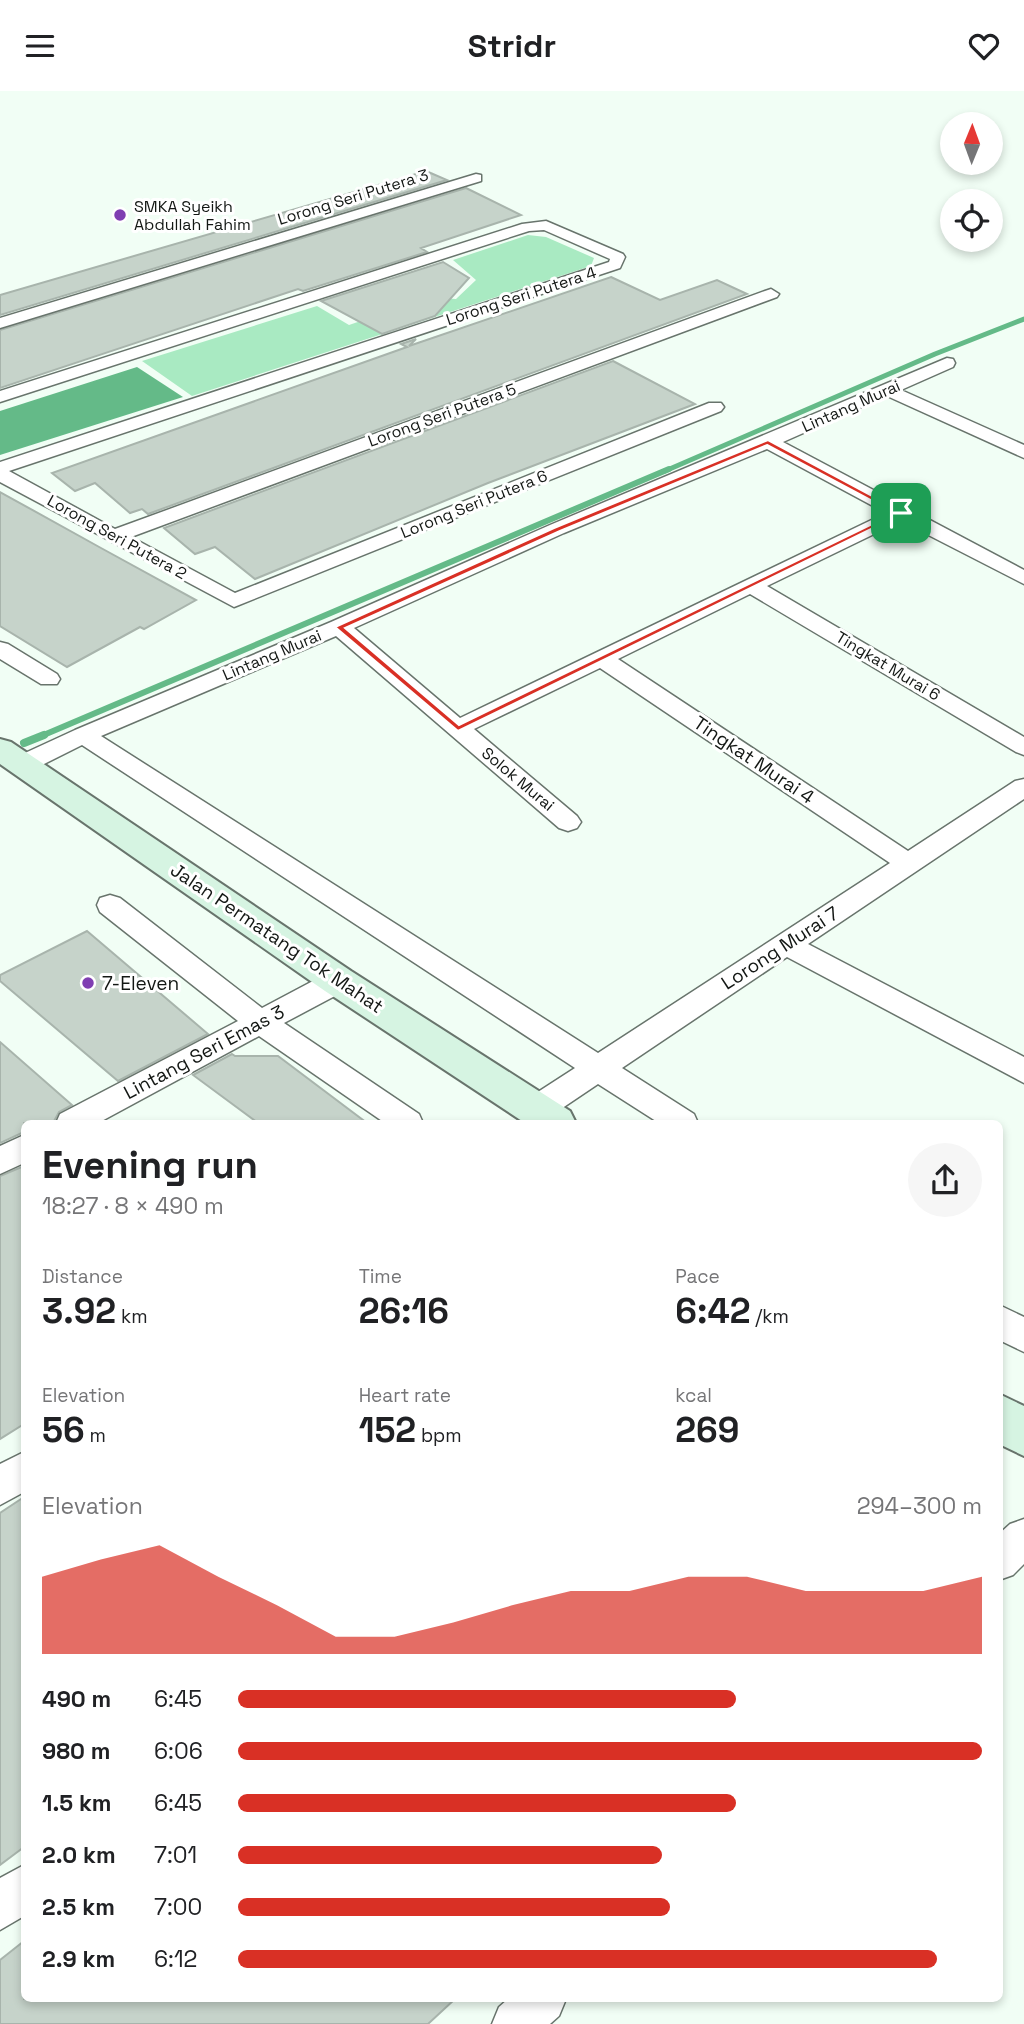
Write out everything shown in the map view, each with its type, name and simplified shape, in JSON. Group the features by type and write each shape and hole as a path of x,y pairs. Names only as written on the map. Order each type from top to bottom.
{"street":[{"name":"Lorong Seri Putera 3","path":"0,323 476,179"},
{"name":"Lorong Seri Putera 4","path":"0,397 527,227 546,225 618,257 615,265 0,468"},
{"name":"Lorong Seri Putera 5","path":"114,536 771,294"},
{"name":"Lintang Murai","path":"11,757 83,735 947,363"},
{"path":"888,390 1024,452"},
{"name":"Lorong Seri Putera 6","path":"234,601 715,407"},
{"path":"768,442 901,513 1020,571"},
{"name":"Lorong Seri Putera 2","path":"0,474 234,601"},
{"path":"458,729 901,513"},
{"name":"Tingkat Murai 6","path":"751,586 1024,747"},
{"name":"Solok Murai","path":"339,627 568,822"},
{"path":"0,649 49,680"},
{"name":"Tingkat Murai 4","path":"601,658 908,863"},
{"path":"83,735 678,1120"},
{"name":"Jalan Permatang Tok Mahat","path":"11,757 338,981 546,1117"},
{"name":"Lorong Murai 7","path":"546,1117 596,1069 1024,787"},
{"path":"110,905 260,1022 404,1120"},
{"path":"785,944 1024,1071"},
{"name":"Lintang Seri Emas 3","path":"77,1120 338,981"},
{"path":"0,1161 21,1150"},
{"path":"1003,1323 1024,1336"},
{"path":"1003,1420 1024,1433"},
{"path":"0,1486 21,1471"},
{"path":"1003,1557 1024,1538"},
{"path":"0,1907 21,1890"},
{"path":"516,2024 539,2002"}],"shaded area":[{"path":"528,235 546,237 594,258 591,266 192,396 142,361 317,306 349,325 384,313 409,296 456,299 476,280 453,260"},
{"path":"137,367 183,397 0,455 0,411"}],"building":[{"path":"426,171 447,180 0,315 0,295"},
{"path":"466,188 521,215 421,248 427,252 303,291 298,289 0,388 0,330"},
{"path":"443,262 469,278 435,316 382,334 321,301"},
{"path":"611,277 660,300 717,280 747,294 148,514 142,509 130,513 95,483 75,491 52,473 407,347 401,344 416,339 409,346"},
{"path":"613,361 695,404 488,483 255,579 215,547 195,554 164,528"},
{"path":"0,492 196,600 67,667 0,626"},
{"path":"87,931 208,1034 118,1081 0,981 0,975"},
{"path":"0,1042 72,1105 59,1112 55,1120 21,1120 21,1133 0,1143"},
{"path":"232,1054 278,1056 363,1120 254,1120 193,1075"},
{"path":"21,1167 21,1426 0,1439 0,1176"},
{"path":"21,1499 21,1849 0,1865 0,1513"},
{"path":"21,1943 21,2002 452,2002 428,2024 0,2024 0,1960"}],"waterway":[{"path":"665,471 935,354 1024,319"},
{"path":"39,737 669,469"},
{"path":"39,737 44,735"},
{"path":"24,743 39,737"}],"place":[{"name":"SMKA Syeikh Abdullah Fahim","path":"120,215"},
{"name":"7-Eleven","path":"88,983"}],"route":[{"path":"768,442 901,513 458,729 339,627 557,529 768,442"}]}
